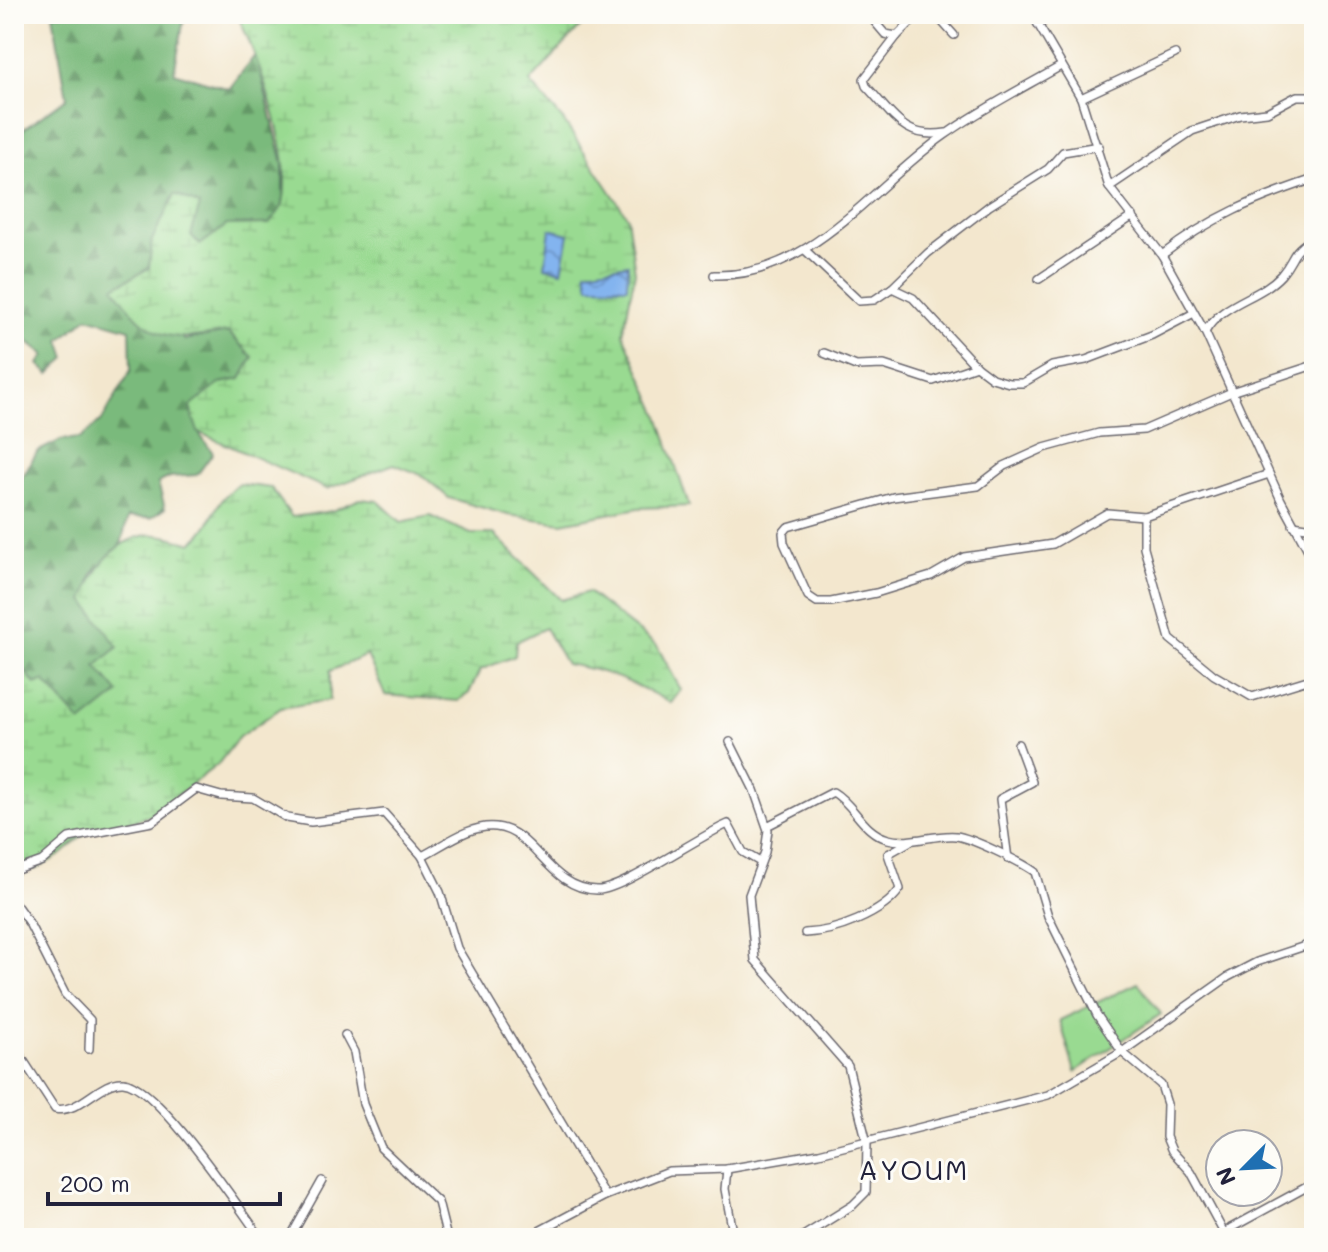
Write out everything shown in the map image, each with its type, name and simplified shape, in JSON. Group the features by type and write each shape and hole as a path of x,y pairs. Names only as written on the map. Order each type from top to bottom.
{"street":[{"path":"868,14 885,34 897,36"},
{"path":"919,14 897,36 864,79 866,86 911,133 924,136 948,133"},
{"path":"935,14 954,35"},
{"path":"1032,14 1081,98 1099,146 1109,187 1162,255 1192,314 1205,332 1293,525 1312,557"},
{"path":"1038,24 1058,14"},
{"path":"1081,98 1175,54"},
{"path":"714,275 748,272 805,250 948,133 1061,66"},
{"path":"1109,187 1192,131 1240,115 1267,112 1297,96 1314,96"},
{"path":"805,250 859,301 874,300 980,212 1048,169 1063,152 1099,146"},
{"path":"1162,255 1196,228 1228,210 1314,179"},
{"path":"1039,279 1133,216"},
{"path":"1205,332 1225,310 1281,276 1295,249 1309,241"},
{"path":"892,288 913,298 976,366 992,378 1023,383 1052,366 1086,360 1152,335 1192,314"},
{"path":"824,353 856,366 884,365 933,381 976,366"},
{"path":"1269,474 1144,516 1107,513 1053,544 964,557 918,580 831,602 817,602 808,596 784,543 783,533 788,527 863,504 936,489 978,486 1004,466 1044,448 1099,433 1153,428 1234,391 1314,365"},
{"path":"1144,516 1144,547 1164,626 1179,649 1252,697 1314,678"},
{"path":"1293,525 1314,531 1312,557"},
{"path":"730,742 767,826 765,852 749,895 755,960 848,1066 867,1143 866,1192 853,1205 800,1238"},
{"path":"1008,859 1000,799 1032,782 1018,744"},
{"path":"14,871 42,861 69,838 152,822 196,789 221,796 253,798 287,818 311,822 384,813 422,856 440,892 457,948 605,1196"},
{"path":"767,826 833,792 847,802 870,831 886,839 911,841 955,836 1028,867 1038,877 1052,926 1069,952 1089,1000 1122,1052 1161,1085 1167,1104 1166,1137 1172,1151 1191,1172 1222,1235 1314,1183"},
{"path":"422,856 466,833 497,827 511,832 570,885 600,890 728,824 743,852 760,862"},
{"path":"805,933 842,925 890,901 900,889 888,854 911,841"},
{"path":"14,902 29,923 65,994 90,1020 89,1049"},
{"path":"526,1238 605,1196 669,1171 727,1169 867,1143 1048,1095 1122,1052 1228,977 1257,962 1314,943"},
{"path":"345,1035 358,1065 363,1104 381,1148 438,1202 447,1238"},
{"path":"14,1046 55,1109 66,1109 121,1082 144,1094 179,1127 261,1238"},
{"path":"727,1169 725,1189 734,1238"},
{"path":"290,1238 322,1181"}],"green space":[{"path":"53,14 185,14 174,72 229,89 256,54 283,163 283,206 269,224 227,225 200,245 191,235 152,240 149,268 184,340 228,332 253,357 241,379 221,383 198,432 213,453 197,475 170,477 158,483 165,508 151,518 128,517 121,544 93,573 85,601 119,647 119,693 81,724 44,681 35,684 14,658 14,484 18,484 37,452 61,440 81,438 102,420 131,370 130,329 88,317 60,340 66,358 49,374 39,364 45,355 26,340 14,339 14,136 67,98"},
{"path":"237,14 592,14 530,82 563,120 627,216 635,272 623,334 658,413 689,506 638,508 562,523 508,515 449,498 422,475 394,464 327,489 198,432 190,407 221,383 241,379 253,357 228,332 190,337 162,334 138,318 114,287 149,268 152,240 175,194 200,205 191,235 200,245 227,225 269,224 282,207 285,184 279,134 255,55"},
{"path":"240,484 271,488 292,517 332,511 360,499 378,501 401,522 430,516 471,534 494,534 561,600 588,592 657,646 681,690 671,703 620,679 566,664 545,628 516,642 515,656 480,670 469,693 458,701 385,695 367,655 330,671 330,700 281,708 239,737 218,764 153,814 128,823 89,830 62,854 36,869 14,871 14,658 35,684 44,681 81,723 119,693 96,666 118,647 84,600 99,568 115,550 136,538 159,535 192,543 206,527 218,505"},
{"path":"1138,983 1161,1014 1075,1072 1060,1020"}],"water":[{"path":"550,229 569,234 562,271 545,267"},
{"path":"628,264 627,287 589,286 586,271"}],"district":[{"name":"AYOUM","path":"914,1169"}]}
